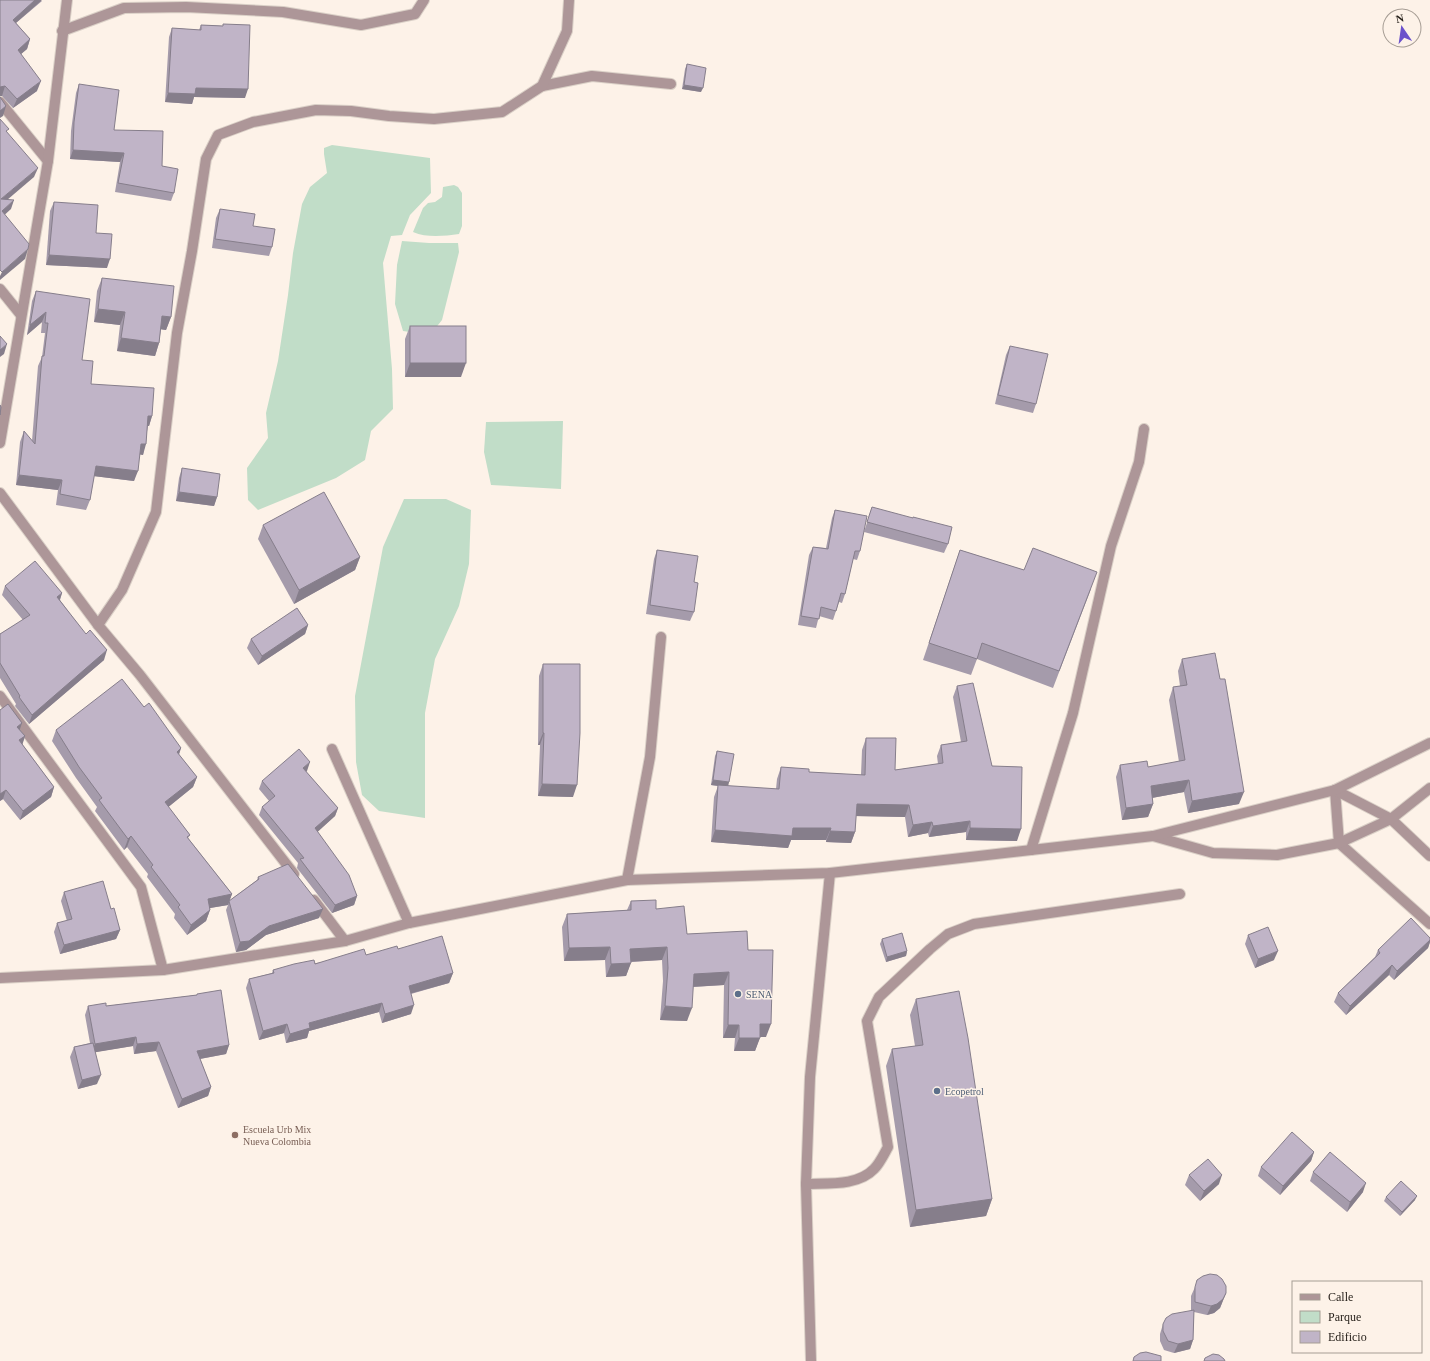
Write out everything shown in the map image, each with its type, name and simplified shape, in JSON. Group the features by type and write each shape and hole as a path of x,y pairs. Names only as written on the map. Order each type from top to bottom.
{"street":[{"path":"0,443 48,161 62,31 67,0"},
{"path":"62,31 124,8 186,7 283,12 361,25 415,14 424,0"},
{"path":"542,86 567,31 569,0"},
{"path":"98,625 122,590 156,512 177,333 192,251 206,160 218,135 253,122 316,110 351,111 389,116 434,118 502,112 542,86 592,76 671,84"},
{"path":"0,102 48,161"},
{"path":"0,289 21,315"},
{"path":"1031,850 1073,713 1111,546 1139,462 1144,429"},
{"path":"0,493 98,625 140,675 345,941"},
{"path":"627,880 650,758 661,637"},
{"path":"0,696 141,887 163,970"},
{"path":"0,978 163,970 345,941 409,923 627,880 830,873 1152,836 1335,790 1430,743"},
{"path":"332,749 409,923"},
{"path":"1152,836 1213,853 1277,856 1339,843 1391,819 1430,788"},
{"path":"1335,790 1391,819 1430,856"},
{"path":"1335,790 1339,843 1430,924"},
{"path":"811,1361 806,1184 810,1077 830,873"},
{"path":"806,1184 835,1183 862,1178 874,1168 888,1147 867,1021 879,997 948,934 974,924 1180,894"}],"green space":[{"path":"332,145 430,158 431,193 410,215 402,235 391,236 383,263 392,369 393,409 371,431 365,460 336,478 258,510 248,500 247,468 268,438 266,413 278,361 293,253 302,204 310,187 327,173 324,148"},
{"path":"454,185 458,187 462,193 462,226 459,234 430,236 413,232 423,208 428,203 435,202 442,197 443,187"},
{"path":"402,241 458,243 459,252 442,320 430,335 403,331 395,304 397,265"},
{"path":"563,421 561,489 491,485 484,452 486,422"},
{"path":"404,499 446,499 471,510 469,564 459,606 435,659 425,713 425,818 379,811 362,795 356,762 355,696 383,547"}],"building":[{"path":"0,0 35,0 13,20 30,39 18,50 41,81 17,99 5,86 0,87"},
{"path":"223,24 250,25 248,89 196,88 195,94 168,93 172,28 201,30 201,25 223,26"},
{"path":"687,64 706,68 703,88 684,85"},
{"path":"79,84 119,90 114,130 163,131 162,166 178,169 174,193 118,183 124,153 73,150 74,122"},
{"path":"0,97 6,106 0,111"},
{"path":"0,119 9,129 6,131 38,168 1,199 14,200 2,211 29,244 28,249 2,272 0,270"},
{"path":"54,202 98,205 96,233 112,234 110,259 49,255"},
{"path":"220,209 255,214 253,226 275,229 272,247 215,239"},
{"path":"102,278 174,286 171,317 162,316 159,343 121,338 125,312 98,309"},
{"path":"36,291 90,299 82,360 93,361 91,384 154,388 152,416 148,416 146,444 141,444 138,471 96,466 90,500 60,494 62,480 19,475 24,431 35,444 42,356 44,356 48,323 45,323 46,312 30,325"},
{"path":"410,326 466,326 466,363 410,363"},
{"path":"0,336 7,344 0,350"},
{"path":"1010,346 1048,354 1036,404 998,395"},
{"path":"182,468 220,474 217,497 179,492"},
{"path":"324,492 360,557 299,590 263,525"},
{"path":"872,507 952,527 948,544 867,522"},
{"path":"835,510 867,516 860,551 855,551 845,594 841,593 836,611 821,607 819,619 801,616 813,547 828,549"},
{"path":"1033,548 1097,572 1059,671 982,643 977,659 929,643 960,550 1024,570"},
{"path":"657,550 698,556 694,582 698,583 694,612 650,605"},
{"path":"35,561 62,593 57,597 86,634 90,630 107,650 32,715 19,697 20,696 0,663 0,634 30,615 5,586"},
{"path":"297,608 308,625 262,656 251,639"},
{"path":"1215,653 1220,679 1225,679 1244,792 1192,801 1189,780 1151,786 1153,804 1126,808 1120,765 1147,761 1148,767 1185,760 1173,687 1187,685 1182,659"},
{"path":"543,664 580,664 580,733 577,785 542,784 544,733"},
{"path":"122,679 144,707 149,703 181,748 177,752 197,777 165,802 190,835 187,837 232,894 208,899 210,910 191,925 178,907 180,905 151,867 153,865 131,836 128,839 99,800 102,798 79,767 56,730"},
{"path":"973,683 992,766 1022,767 1021,829 970,828 970,821 933,826 932,822 913,825 909,805 857,804 855,832 830,831 831,828 793,828 792,836 715,830 718,785 779,789 781,767 809,769 809,772 865,775 866,738 896,738 895,770 943,763 941,745 967,741 957,686"},
{"path":"8,704 22,723 17,727 25,736 19,740 54,787 23,811 6,790 0,794 0,710"},
{"path":"299,749 310,762 303,768 338,808 315,828 349,875 357,896 335,905 300,859 304,858 262,807 275,796 262,781"},
{"path":"717,751 734,754 729,782 713,780"},
{"path":"288,864 323,909 269,926 249,941 240,942 229,901 259,879 258,877"},
{"path":"103,881 111,909 114,908 120,930 64,945 57,923 72,919 64,892"},
{"path":"656,900 656,909 684,906 687,934 747,931 748,950 773,950 771,1024 760,1024 760,1038 739,1038 739,1025 728,1025 729,972 694,974 692,1008 665,1006 668,968 667,947 630,949 631,963 611,964 610,947 569,948 567,914 631,910 631,901"},
{"path":"1411,918 1430,938 1430,940 1397,971 1392,965 1350,1006 1338,993 1380,953 1378,950"},
{"path":"1268,927 1278,951 1258,959 1248,935"},
{"path":"902,933 907,951 887,957 882,939"},
{"path":"442,936 453,973 409,986 414,1005 385,1014 382,1003 309,1023 310,1028 290,1034 287,1024 263,1031 249,979 274,973 273,970 294,964 314,960 315,964 364,949 366,955 397,946 398,949"},
{"path":"221,990 229,1045 197,1051 211,1087 182,1099 159,1042 137,1044 136,1037 95,1044 88,1006 106,1003 106,1006 197,995"},
{"path":"959,991 968,1038 992,1199 916,1210 892,1049 923,1045 916,999"},
{"path":"93,1043 101,1075 82,1080 74,1047"},
{"path":"1292,1132 1314,1152 1283,1186 1261,1167"},
{"path":"1330,1152 1366,1183 1350,1202 1313,1172"},
{"path":"1208,1159 1222,1175 1204,1191 1189,1175"},
{"path":"1401,1181 1417,1196 1402,1212 1386,1197"},
{"path":"1210,1274 1217,1275 1222,1279 1226,1286 1226,1293 1223,1299 1217,1304 1211,1306 1195,1302 1195,1287 1197,1280"},
{"path":"1194,1310 1193,1340 1178,1344 1168,1341 1163,1331 1163,1324 1166,1318 1172,1314"},
{"path":"1146,1352 1161,1356 1161,1361 1133,1361 1134,1357 1140,1353"},
{"path":"1213,1354 1219,1355 1225,1361 1204,1361 1205,1358"}],"place":[{"name":"SENA","path":"738,994"},
{"name":"Ecopetrol","path":"937,1091"},
{"name":"Escuela Urb Mix Nueva Colombia","path":"235,1135"}]}
